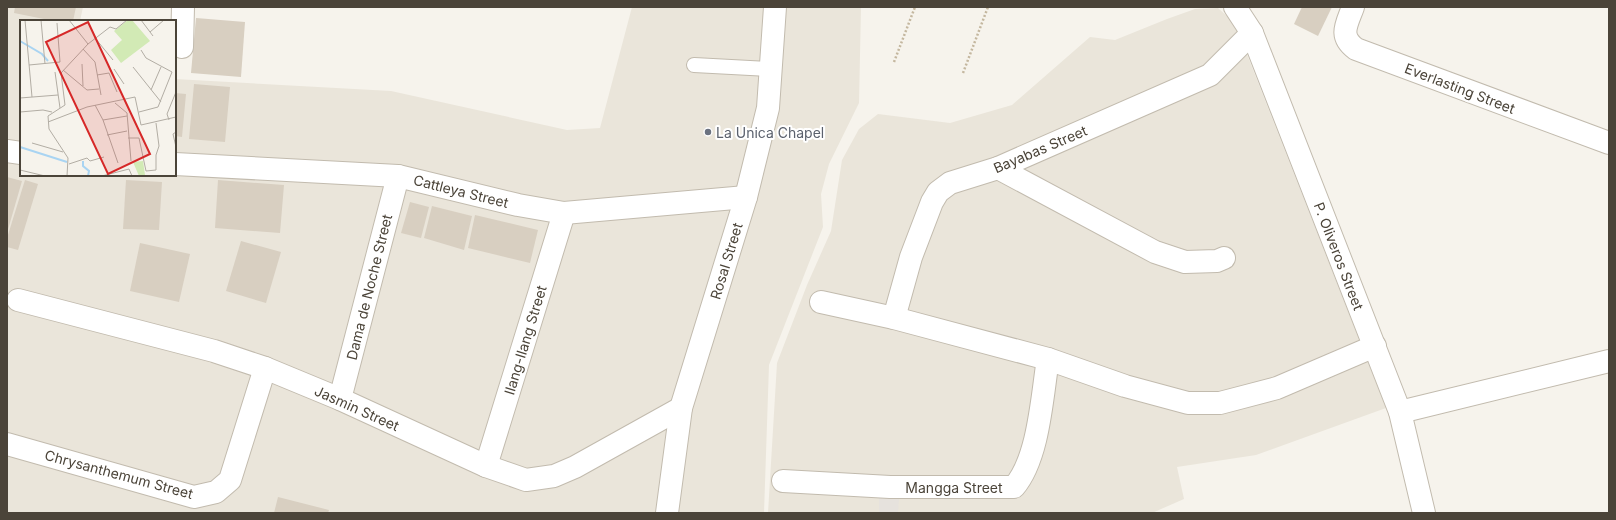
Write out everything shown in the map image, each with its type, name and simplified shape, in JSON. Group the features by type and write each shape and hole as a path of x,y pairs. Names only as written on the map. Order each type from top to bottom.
{"street":[{"path":"182,47 184,7"},
{"name":"Rosal Street","path":"667,513 681,408 746,197 768,108 775,7"},
{"name":"P. Oliveros Street","path":"1235,7 1252,33 1400,412 1422,513"},
{"name":"Everlasting Street","path":"1353,7 1345,31 1349,44 1356,48 1609,143"},
{"name":"Bayabas Street","path":"894,318 911,257 932,202 938,192 950,183 998,168 1210,75 1252,33"},
{"path":"7,151 20,153"},
{"name":"Cattleya Street","path":"176,164 398,176 518,205 564,214 746,197"},
{"path":"998,168 1155,252 1185,262 1217,261 1224,258"},
{"name":"Dama de Noche Street","path":"340,399 398,176"},
{"name":"Ilang-Ilang Street","path":"486,466 564,214"},
{"name":"Jasmin Street","path":"18,300 214,351 265,368 340,399 486,466 526,480 554,476 681,408"},
{"path":"821,302 894,318 1048,359 1125,386 1188,402 1220,403 1277,388 1374,346"},
{"name":"Mangga Street","path":"783,481 890,487 1014,487 1021,479 1028,463 1038,425 1048,359"},
{"path":"1400,412 1609,361"},
{"name":"Chrysanthemum Street","path":"7,444 194,496 216,492 230,480 265,368"}],"lane":[{"path":"694,65 770,69"}],"path":[{"path":"894,62 915,7"},
{"path":"963,73 988,7"}],"shaded area":[{"path":"7,7 83,7 80,20 20,20 20,176 176,176 176,79 391,91 567,130 600,128 632,7 861,7 859,103 829,164 821,194 823,227 769,365 764,513 7,513"},
{"path":"1218,8 1230,19 1241,39 1386,408 1256,455 1177,467 1184,499 1152,513 768,513 777,363 807,285 831,231 842,160 859,129 878,114 950,123 1012,105 1090,37 1115,40 1195,9"},
{"path":"879,498 899,499 898,513 879,513"}],"building":[{"path":"15,7 76,7 73,20 49,20 14,13"},
{"path":"1302,7 1332,7 1318,36 1294,24"},
{"path":"196,18 245,22 241,77 191,73"},
{"path":"194,84 230,87 225,142 189,139"},
{"path":"176,93 186,94 182,137 176,136"},
{"path":"7,177 22,181 7,233"},
{"path":"25,180 38,184 18,250 7,247 7,238"},
{"path":"126,180 162,182 159,230 123,229"},
{"path":"218,180 284,185 280,233 215,228"},
{"path":"410,202 429,207 421,238 401,233"},
{"path":"432,206 472,216 464,250 424,238"},
{"path":"475,215 538,230 530,263 468,248"},
{"path":"241,241 281,252 266,303 226,291"},
{"path":"140,243 190,254 179,302 130,291"},
{"path":"278,497 329,510 328,513 274,513"}],"place":[{"name":"La Unica Chapel","path":"708,132"}]}
